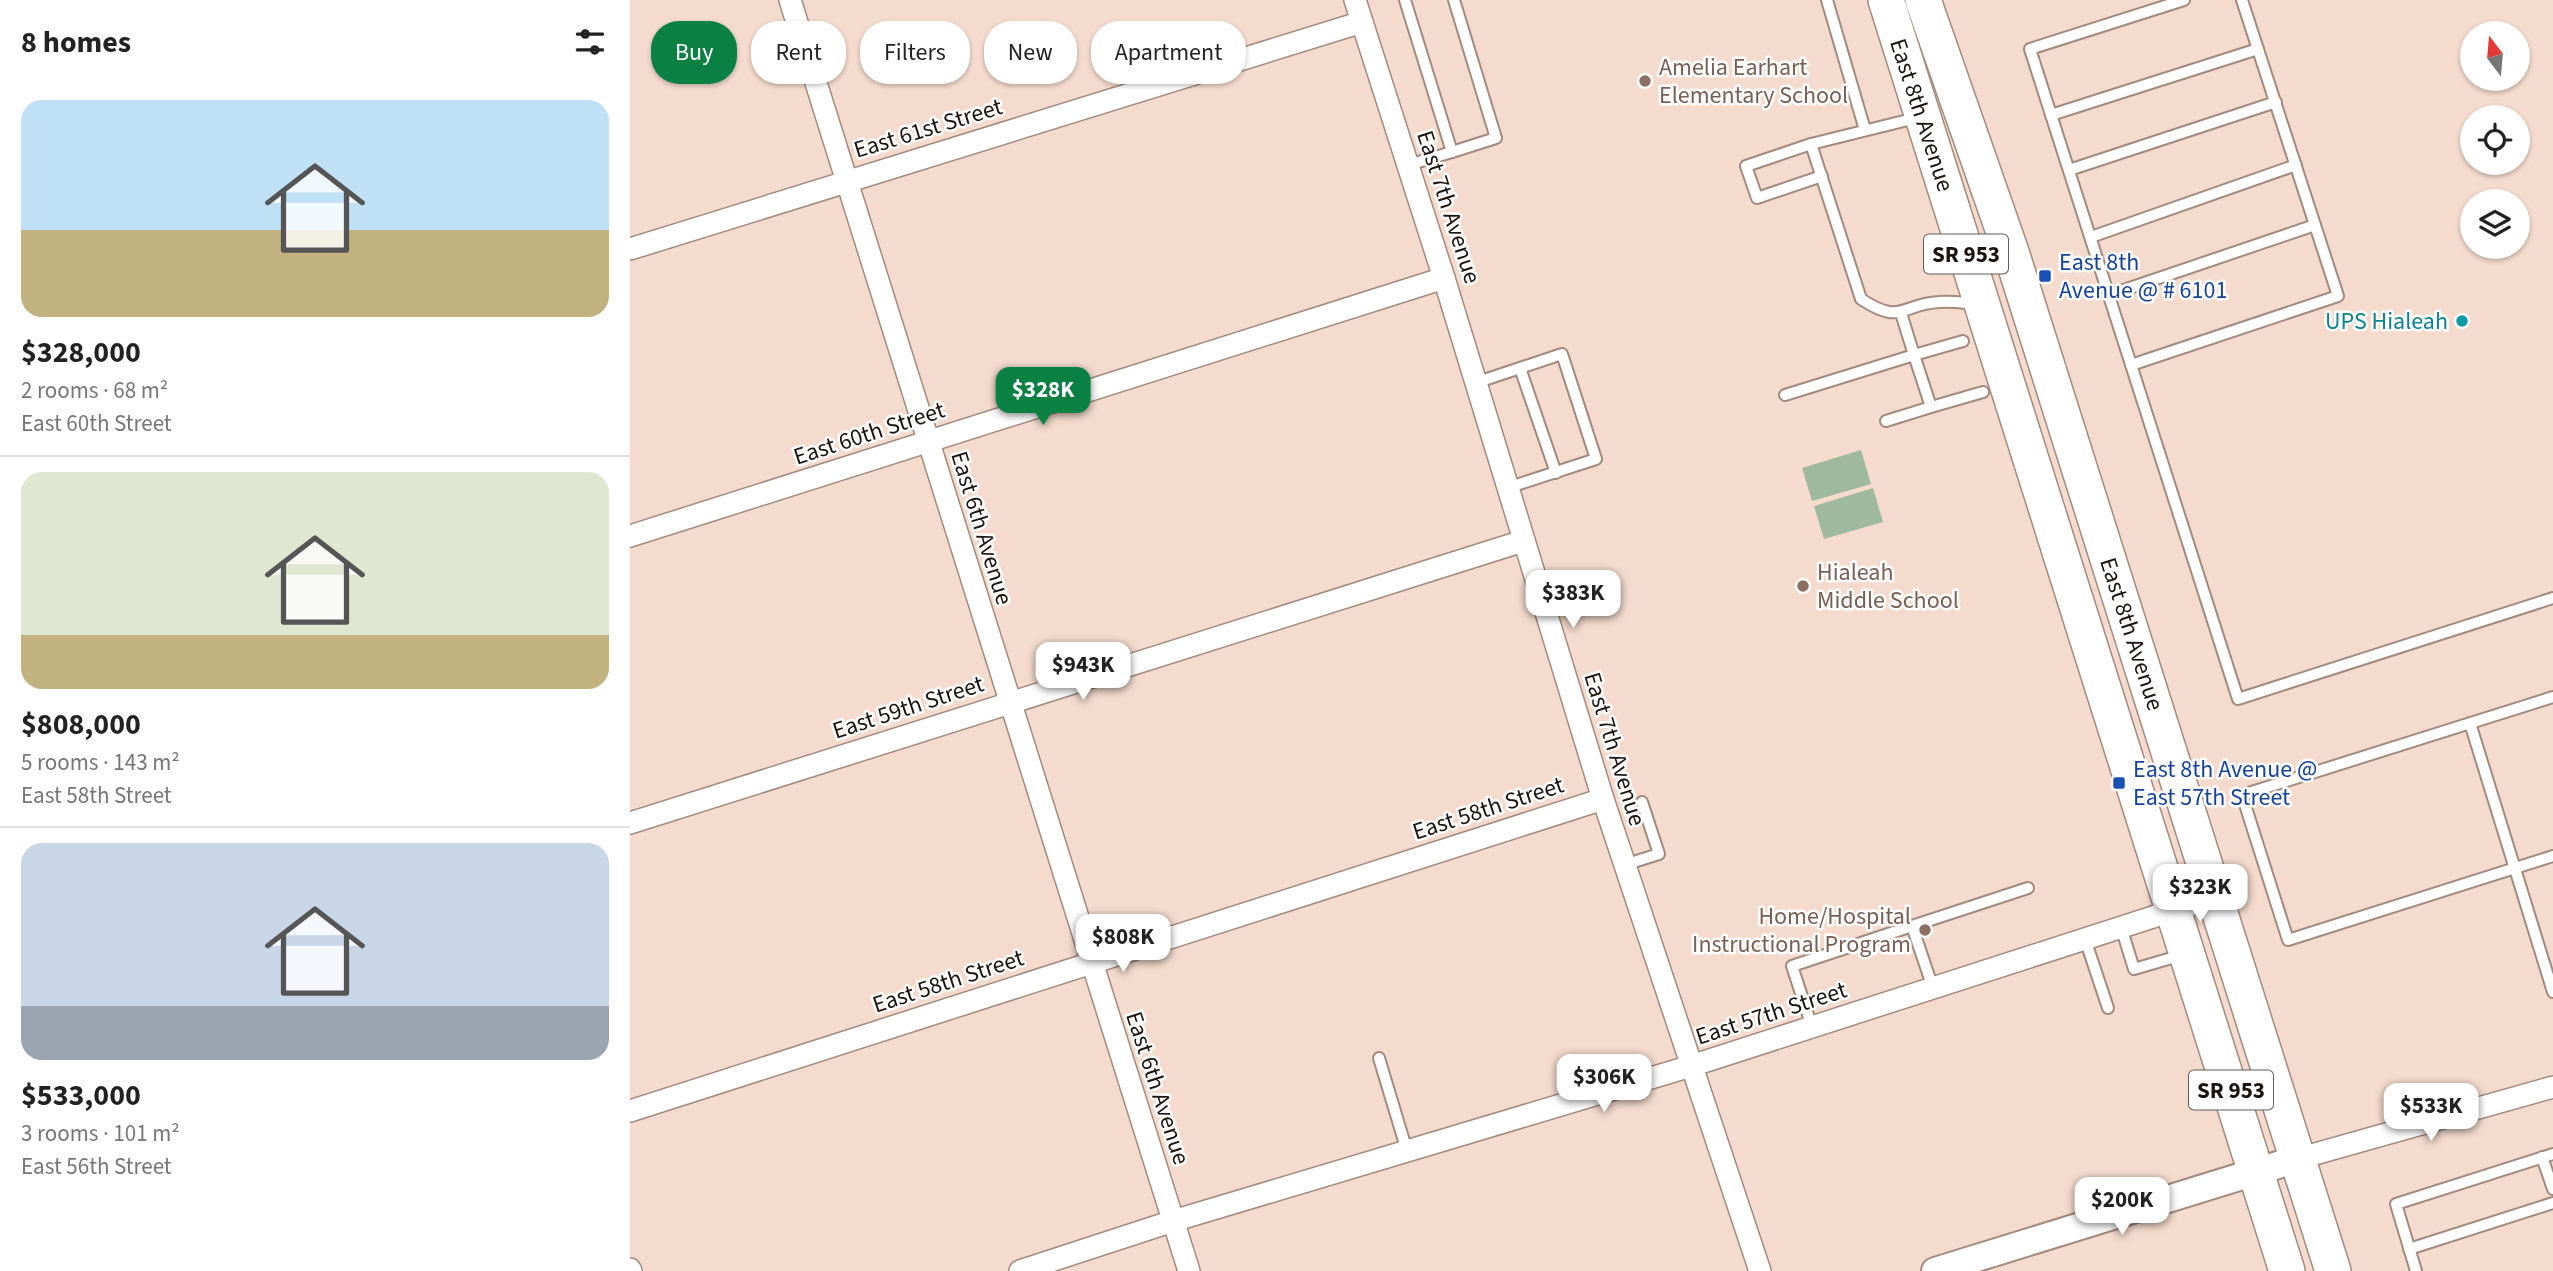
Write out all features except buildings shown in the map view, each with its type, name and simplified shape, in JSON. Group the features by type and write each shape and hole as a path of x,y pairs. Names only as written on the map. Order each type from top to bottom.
{"main road":[{"name":"East 8th Avenue","path":"1886,0 2287,1271"},
{"name":"East 8th Avenue","path":"1923,0 2011,252 2333,1271"},
{"path":"1922,116 1959,106"},
{"path":"2046,507 2087,494"}],"street":[{"name":"East 6th Avenue","path":"790,0 1008,703 1189,1271"},
{"name":"East 7th Avenue","path":"1355,0 1444,278 1624,865 1760,1271"},
{"name":"East 61st Street","path":"630,249 1362,22"},
{"name":"East 60th Street","path":"630,536 1444,278"},
{"name":"East 59th Street","path":"630,823 1523,541"},
{"name":"East 58th Street","path":"630,1111 1603,799"},
{"name":"East 57th Street","path":"1020,1271 1174,1221 1691,1066 2215,897"},
{"path":"1934,1271 2256,1171 2553,1087"}],"lane":[{"path":"1405,0 1452,152"},
{"path":"1408,165 1496,138 1454,0"},
{"path":"1827,0 1865,130"},
{"path":"2184,0 2030,49 2238,699 2553,598"},
{"path":"2131,365 2338,296 2242,0"},
{"path":"2052,115 2258,49"},
{"path":"2069,170 2276,102"},
{"path":"1822,176 1757,198 1746,166 1811,144 1922,116"},
{"path":"1811,144 1861,299 1880,312 1902,313 1937,302 1982,304"},
{"path":"2091,237 2296,165"},
{"path":"2109,295 2315,225"},
{"path":"1902,313 1931,407"},
{"path":"1785,395 1963,341"},
{"path":"1475,383 1562,354 1596,460 1507,488"},
{"path":"1520,368 1556,472"},
{"path":"1886,421 1983,392"},
{"path":"2553,697 2242,795 2288,940 2553,856"},
{"path":"2470,723 2553,992"},
{"path":"1624,865 1659,854 1642,802"},
{"path":"1812,1027 1792,966 2028,888"},
{"path":"1912,926 1933,988"},
{"path":"2121,927 2134,970 2187,954"},
{"path":"2085,939 2108,1008"},
{"path":"1379,1058 1407,1151"},
{"path":"2416,1271 2396,1204 2548,1155 2553,1189"},
{"path":"2409,1249 2553,1203"}],"green space":[{"path":"1861,450 1871,484 1812,501 1802,468"},
{"path":"1873,488 1883,522 1824,539 1814,506"}],"place":[{"name":"Amelia Earhart Elementary School","path":"1645,81"},
{"name":"East 8th Avenue @ # 6101","path":"2045,276"},
{"name":"UPS Hialeah","path":"2462,321"},
{"name":"Hialeah Middle School","path":"1803,586"},
{"name":"East 8th Avenue @ East 57th Street","path":"2119,783"},
{"name":"Home/Hospital Instructional Program","path":"1925,930"}]}
